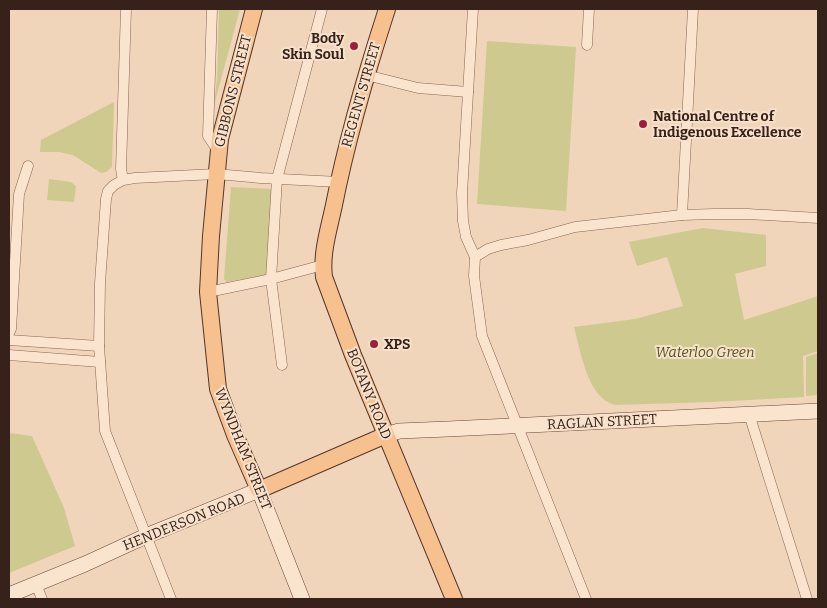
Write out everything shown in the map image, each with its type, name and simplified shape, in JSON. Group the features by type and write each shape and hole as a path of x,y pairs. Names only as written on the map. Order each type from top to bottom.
{"main road":[{"name":"GIBBONS STREET","path":"216,174 218,152 228,105 254,9"},
{"name":"REGENT STREET","path":"338,182 366,75 387,9"},
{"name":"WYNDHAM STREET","path":"216,174 208,292 218,389 235,435 259,490"},
{"name":"BOTANY ROAD","path":"338,182 326,242 323,265 324,277 353,355 454,599"},
{"name":"HENDERSON ROAD","path":"259,490 386,435"}],"street":[{"path":"123,180 121,169 126,9"},
{"path":"212,9 208,136 218,152"},
{"path":"282,365 271,279 277,179 322,9"},
{"path":"473,9 463,172 463,221 466,237 475,257 474,276 482,336 586,599"},
{"path":"587,45 589,9"},
{"path":"682,215 693,9"},
{"path":"366,75 418,88 468,92"},
{"path":"9,333 11,330 19,194 28,166"},
{"path":"171,599 105,431 99,346 100,283 107,195 110,188 123,180 135,178 216,174 338,182"},
{"path":"475,257 488,249 501,245 575,227 682,215 748,214 818,218"},
{"path":"208,292 271,279 323,265"},
{"path":"9,340 99,346"},
{"path":"9,355 100,362"},
{"name":"RAGLAN STREET","path":"386,435 403,431 818,411"},
{"path":"749,414 807,599"},
{"name":"HENDERSON ROAD","path":"9,595 259,490"},
{"name":"WYNDHAM STREET","path":"259,490 302,599"},
{"path":"36,584 42,599"}],"green space":[{"path":"219,9 240,9 213,109 217,80"},
{"path":"487,41 576,47 566,211 477,204"},
{"path":"114,102 112,167 106,172 101,173 73,155 59,152 40,152 41,140"},
{"path":"49,179 71,182 76,186 74,202 47,200"},
{"path":"231,187 273,189 270,270 266,275 227,282 224,279"},
{"name":"Waterloo Green","path":"703,228 766,235 766,266 735,274 744,320 818,296 818,351 803,356 804,397 615,405 605,401 592,384 587,373 574,327 635,319 683,306 667,257 637,266 629,242"},
{"path":"818,353 818,395 806,396 806,357"},
{"path":"9,433 32,436 64,508 75,546 9,573"}],"place":[{"name":"Body Skin Soul","path":"354,46"},
{"name":"National Centre of Indigenous Excellence","path":"643,124"},
{"name":"XPS","path":"374,344"}]}
